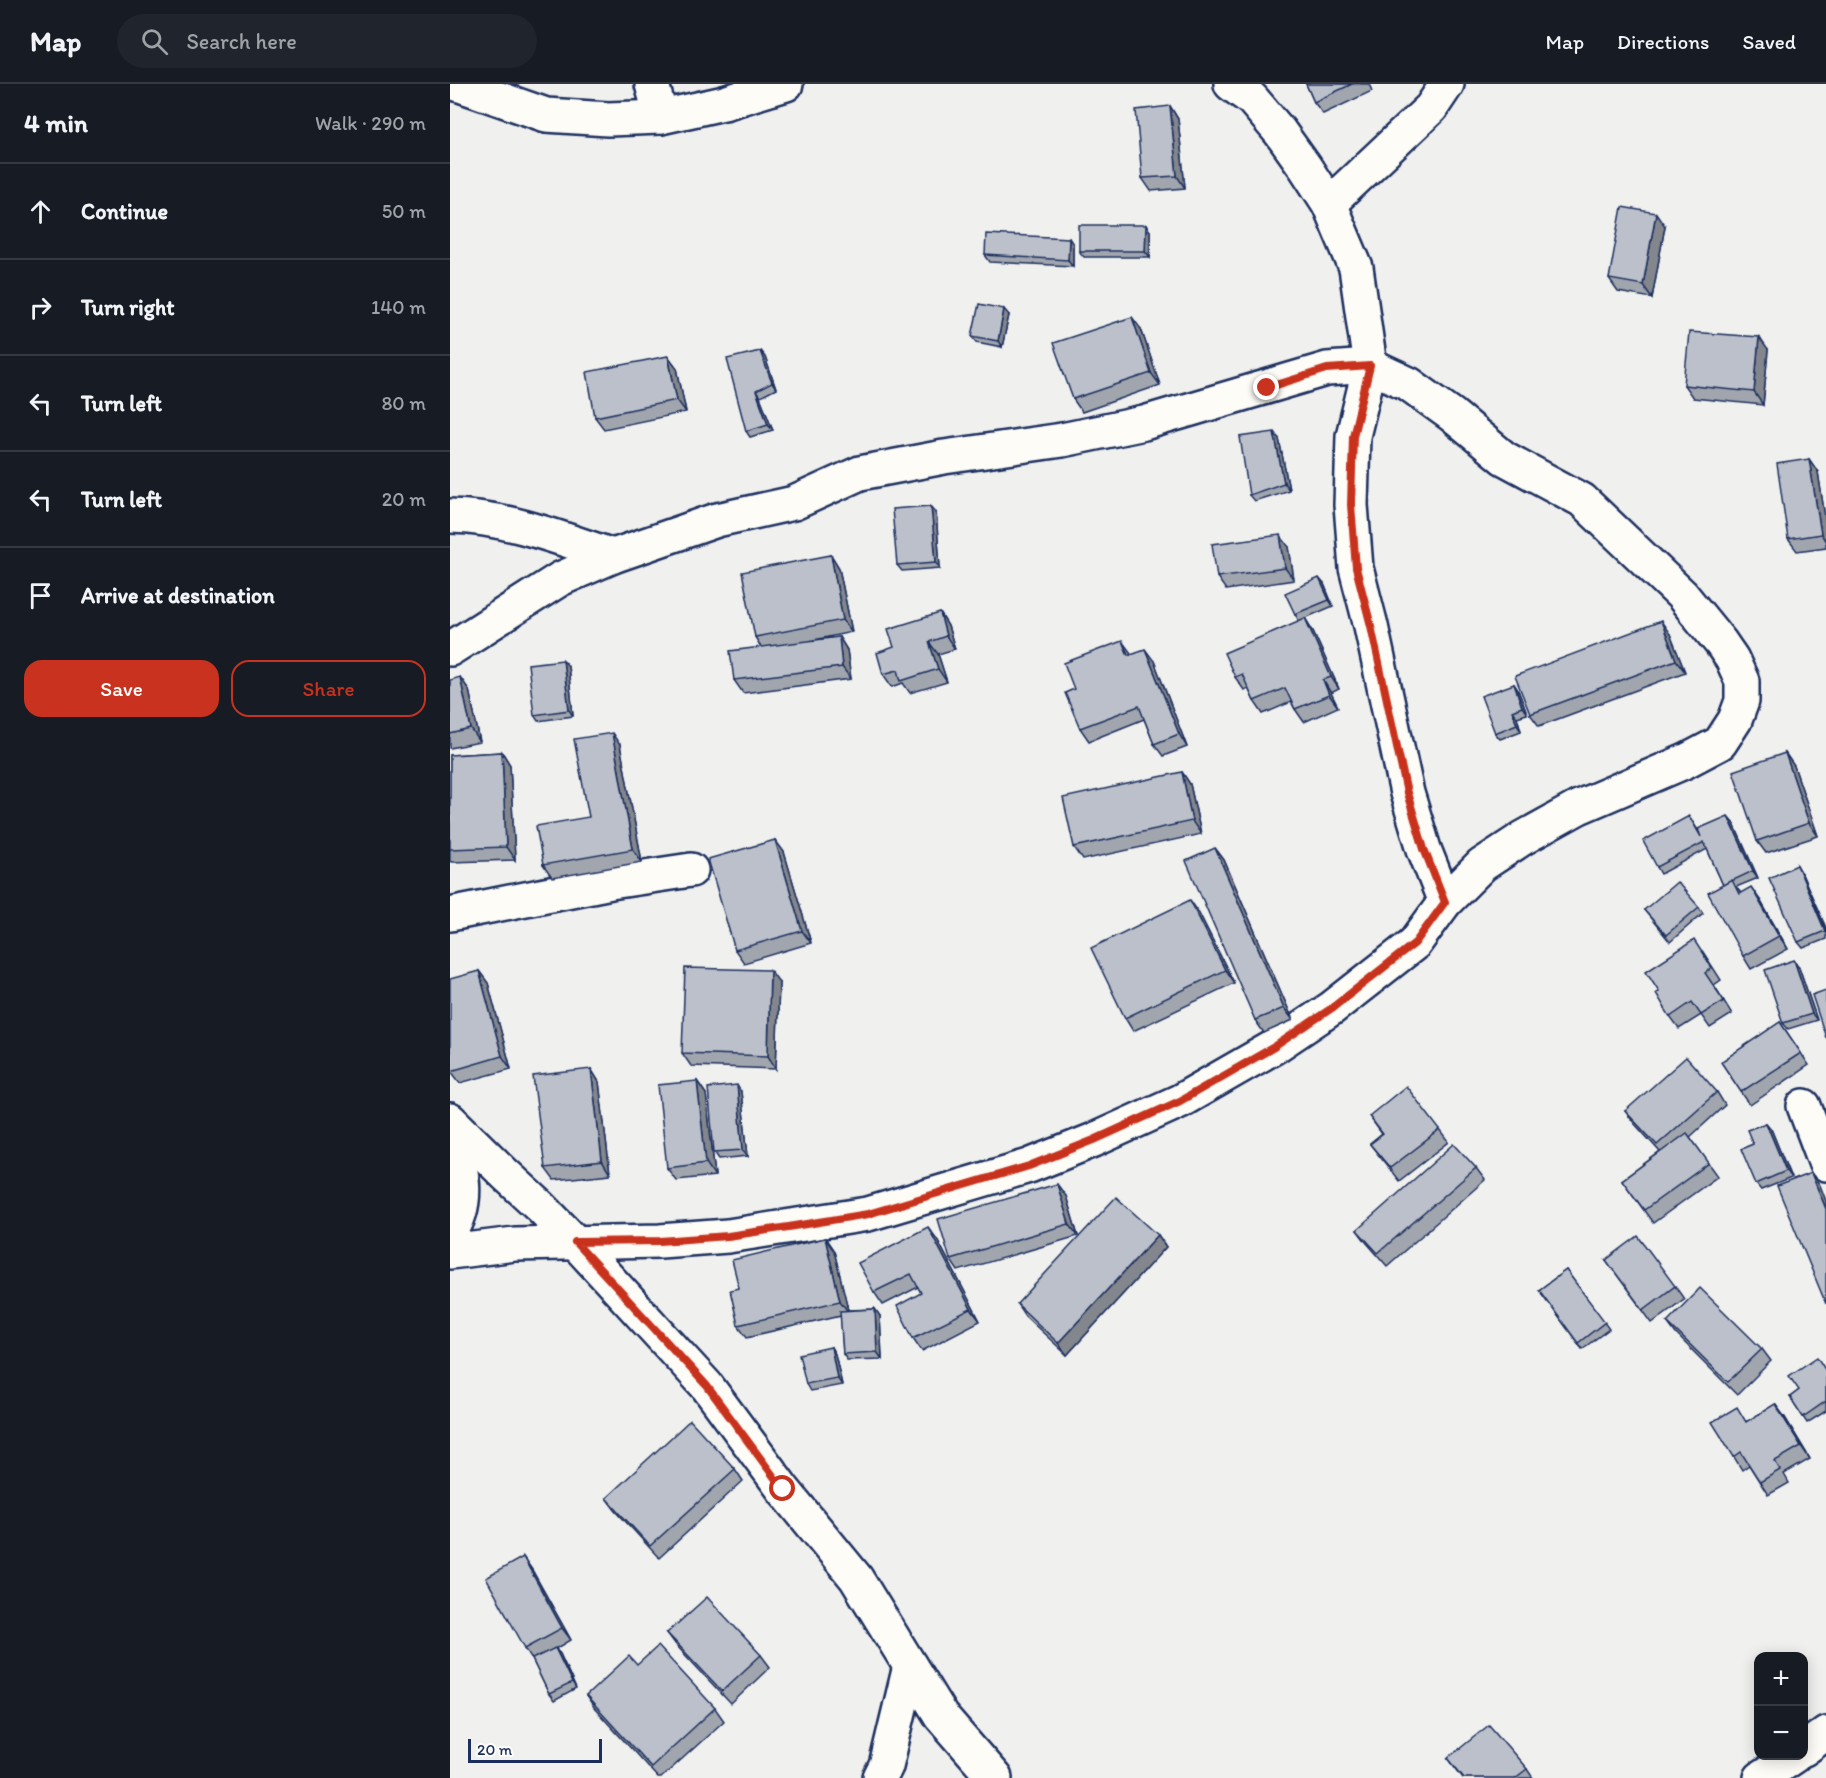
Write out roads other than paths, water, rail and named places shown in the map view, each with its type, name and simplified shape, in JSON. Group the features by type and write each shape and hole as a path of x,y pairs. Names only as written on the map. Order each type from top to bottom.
{"street":[{"path":"457,84 546,115 608,119 661,117 724,103 786,84"},
{"path":"652,84 661,117"},
{"path":"1231,84 1252,99 1280,132 1329,204 1356,268 1370,366 1353,436 1351,505 1356,568 1371,626 1407,793 1424,849 1445,902"},
{"path":"1329,204 1431,108 1447,84"},
{"path":"450,650 560,579 613,556 717,520 794,503 860,474 945,457 1109,431 1203,407 1327,369 1370,366 1409,384 1452,415 1504,458 1582,500 1682,595 1721,643 1732,659 1742,681 1742,701 1735,720 1720,743 1686,761 1579,807 1523,838 1482,865 1445,902 1415,943 1332,1008 1274,1047 1180,1101 1094,1140 1029,1166 868,1214 728,1236 515,1244 450,1252"},
{"path":"450,516 504,522 556,536 613,556"},
{"path":"450,914 612,882 691,870"},
{"path":"1804,1106 1826,1164"},
{"path":"450,1120 575,1242 707,1386 783,1489 856,1578 941,1716 995,1778"},
{"path":"450,1131 460,1163 463,1188 462,1209 450,1233"},
{"path":"888,1774 910,1666"},
{"path":"1808,1746 1826,1733"},
{"path":"1761,1778 1787,1760"}]}
